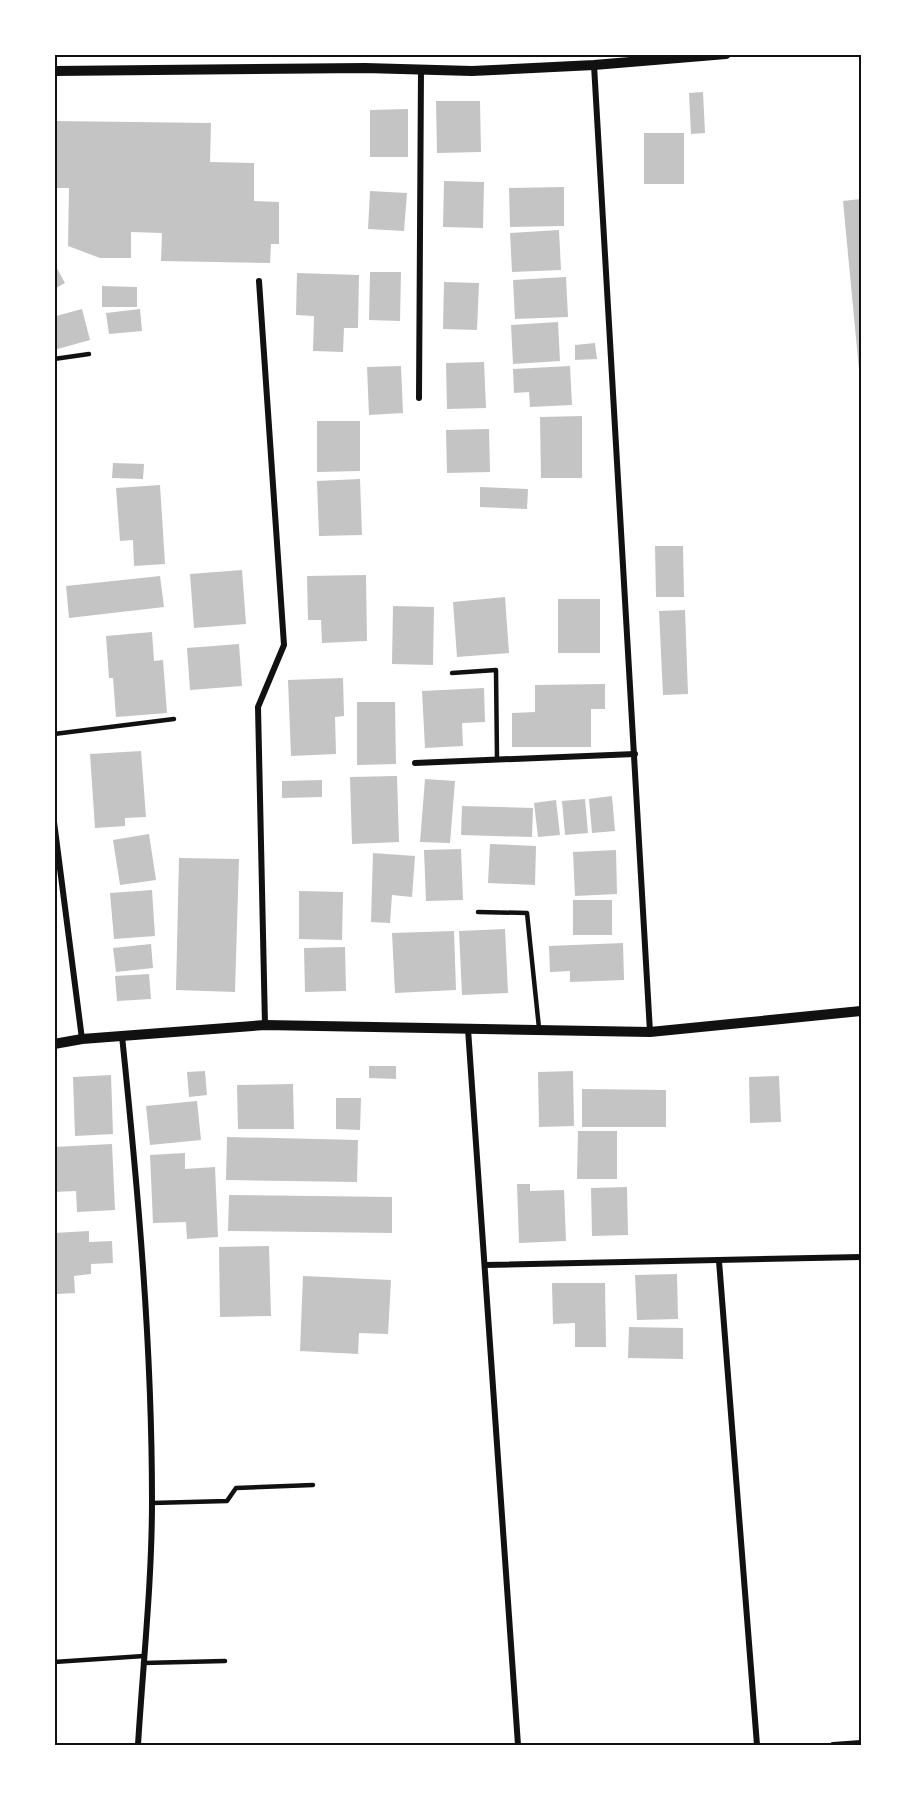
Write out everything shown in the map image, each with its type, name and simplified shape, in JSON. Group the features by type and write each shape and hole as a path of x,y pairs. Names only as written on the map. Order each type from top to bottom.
{"street":[{"path":"54,71 421,69 472,71 594,65 726,54"},
{"path":"594,65 650,1032"},
{"path":"419,398 421,69"},
{"path":"259,281 284,645 258,707 265,1025"},
{"path":"415,762 635,754"},
{"path":"54,822 56,855 82,1039"},
{"path":"54,1044 82,1039 265,1025 650,1032 861,1011"},
{"path":"468,1029 519,1745"},
{"path":"122,1036 142,1224 149,1366 152,1503 138,1745"},
{"path":"485,1265 861,1257"},
{"path":"718,1261 757,1745"},
{"path":"833,1745 861,1743"}],"lane":[{"path":"54,359 89,354"},
{"path":"452,673 496,670 497,759"},
{"path":"54,734 174,719"},
{"path":"478,912 527,913 540,1031"},
{"path":"152,1503 227,1501 236,1488 313,1485"},
{"path":"54,1662 144,1656"},
{"path":"143,1664 225,1661"}],"building":[{"path":"703,92 705,133 691,134 689,93"},
{"path":"436,101 480,101 481,152 437,153"},
{"path":"408,109 408,157 370,157 370,110"},
{"path":"54,121 211,123 210,162 254,163 254,201 279,202 279,244 271,244 270,263 161,261 162,233 131,232 131,258 100,258 68,246 69,188 54,188"},
{"path":"644,133 684,133 684,184 644,184"},
{"path":"444,181 484,182 483,228 443,227"},
{"path":"564,187 564,226 510,227 509,188"},
{"path":"370,191 407,193 404,231 368,229"},
{"path":"861,199 861,370 859,370 843,201"},
{"path":"559,230 561,270 512,272 510,233"},
{"path":"54,263 65,283 54,289"},
{"path":"370,272 401,272 400,321 369,320"},
{"path":"297,273 359,275 358,328 344,328 343,352 313,351 314,316 296,315"},
{"path":"566,277 568,317 515,319 513,280"},
{"path":"444,282 479,283 477,330 443,329"},
{"path":"102,286 137,287 137,307 102,307"},
{"path":"82,309 90,340 54,350 54,311 56,316"},
{"path":"140,309 142,331 109,334 106,313"},
{"path":"558,322 560,361 513,364 511,325"},
{"path":"595,343 597,359 575,360 575,345"},
{"path":"484,362 486,408 447,409 446,363"},
{"path":"401,366 403,413 369,415 367,367"},
{"path":"570,366 572,405 530,407 529,392 514,393 513,369"},
{"path":"582,416 582,478 541,478 540,417"},
{"path":"317,421 360,421 360,471 317,472"},
{"path":"489,429 490,472 447,473 446,430"},
{"path":"113,463 144,464 143,479 112,478"},
{"path":"360,479 362,535 319,536 317,481"},
{"path":"160,485 165,564 134,566 133,540 120,541 116,488"},
{"path":"480,487 528,489 527,509 480,507"},
{"path":"655,546 683,546 684,597 656,597"},
{"path":"242,570 246,624 194,628 190,574"},
{"path":"366,575 367,641 322,643 321,620 308,620 307,576"},
{"path":"160,576 164,607 69,618 66,586"},
{"path":"505,597 509,653 457,657 453,602"},
{"path":"558,599 600,599 600,653 558,653"},
{"path":"393,606 434,607 433,665 392,664"},
{"path":"685,610 688,694 663,695 659,611"},
{"path":"152,632 154,661 163,660 167,713 116,717 113,678 109,678 106,636"},
{"path":"239,644 242,686 190,690 187,648"},
{"path":"343,678 344,716 335,717 336,754 291,756 288,680"},
{"path":"605,684 605,709 591,709 591,747 512,747 512,713 535,712 535,685"},
{"path":"484,688 485,722 462,723 463,746 425,748 422,691"},
{"path":"357,702 395,702 396,764 357,765"},
{"path":"141,751 146,817 125,818 125,826 95,828 90,754"},
{"path":"397,776 399,842 352,844 350,777"},
{"path":"425,779 455,781 450,843 420,842"},
{"path":"322,780 322,797 282,798 282,781"},
{"path":"612,796 615,831 592,833 589,799"},
{"path":"585,799 588,833 565,835 562,801"},
{"path":"556,800 560,835 538,837 534,803"},
{"path":"462,806 533,808 532,837 461,835"},
{"path":"149,834 156,880 120,885 113,840"},
{"path":"490,844 536,846 535,885 488,883"},
{"path":"461,849 463,900 426,901 424,850"},
{"path":"616,850 617,894 575,896 573,852"},
{"path":"373,853 415,856 412,897 392,895 390,923 371,922"},
{"path":"179,858 239,859 235,992 176,990"},
{"path":"152,890 155,936 114,939 110,893"},
{"path":"299,891 343,892 342,940 299,939"},
{"path":"573,900 612,900 612,935 573,935"},
{"path":"505,929 508,993 462,995 459,931"},
{"path":"454,931 456,990 395,993 392,933"},
{"path":"623,943 624,980 570,982 570,971 550,972 549,946"},
{"path":"151,944 153,968 116,972 113,948"},
{"path":"345,947 346,991 305,992 304,948"},
{"path":"149,974 151,999 117,1001 115,976"},
{"path":"369,1066 396,1066 396,1079 369,1078"},
{"path":"205,1071 207,1095 189,1097 187,1072"},
{"path":"573,1071 574,1126 539,1127 538,1072"},
{"path":"111,1075 113,1134 75,1136 73,1077"},
{"path":"779,1076 781,1122 750,1123 749,1077"},
{"path":"293,1084 294,1129 238,1129 237,1085"},
{"path":"582,1089 666,1090 666,1127 582,1127"},
{"path":"336,1098 361,1098 360,1130 336,1129"},
{"path":"197,1101 201,1140 150,1145 146,1106"},
{"path":"578,1131 617,1131 617,1179 577,1179"},
{"path":"227,1137 358,1140 357,1182 226,1180"},
{"path":"112,1144 115,1210 77,1212 76,1191 54,1192 54,1147"},
{"path":"185,1153 185,1169 215,1167 218,1237 187,1239 186,1222 153,1223 150,1155"},
{"path":"517,1184 530,1184 530,1191 564,1190 566,1241 519,1243"},
{"path":"627,1187 628,1235 592,1236 591,1188"},
{"path":"229,1195 392,1197 392,1233 228,1231"},
{"path":"89,1231 89,1242 112,1241 113,1263 91,1264 91,1274 74,1276 75,1293 57,1294 54,1277 54,1233"},
{"path":"269,1246 271,1316 220,1317 219,1247"},
{"path":"677,1274 678,1319 637,1320 635,1275"},
{"path":"303,1276 391,1280 388,1334 359,1333 358,1354 300,1351"},
{"path":"552,1283 605,1283 606,1347 575,1347 575,1323 553,1324"},
{"path":"629,1327 683,1328 683,1359 628,1358"}]}
